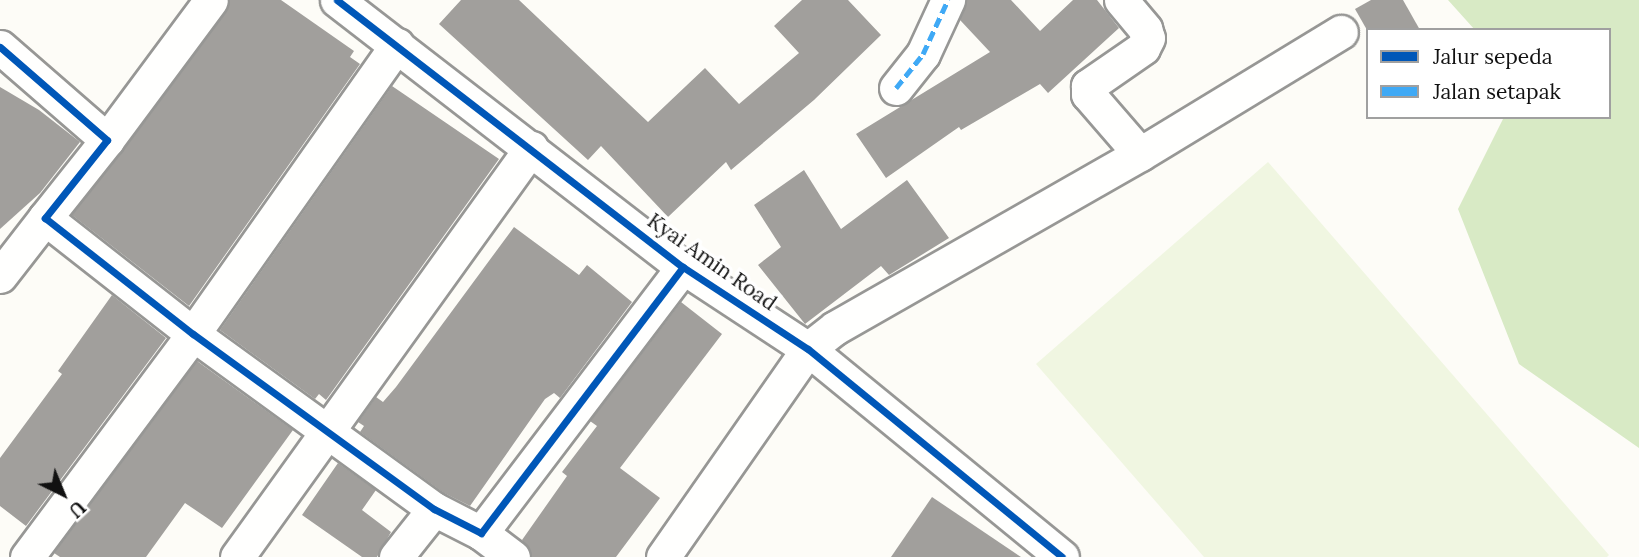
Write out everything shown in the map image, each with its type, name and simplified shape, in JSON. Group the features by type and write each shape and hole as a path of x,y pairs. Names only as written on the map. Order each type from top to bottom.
{"street":[{"path":"0,276 107,140 211,0"},
{"name":"Kyai Amin Road","path":"337,0 683,267 808,349 1062,557"},
{"path":"896,88 923,54 948,0"},
{"path":"1121,0 1145,29 1147,38 1143,48 1088,86 1088,94 1140,154"},
{"path":"663,557 808,349 835,328 1140,154 1341,32"},
{"path":"27,557 193,334 397,45"},
{"path":"0,47 107,140"},
{"path":"237,557 531,148"},
{"path":"45,218 193,334 330,429 434,509 481,533 513,557"},
{"path":"481,533 683,267"},
{"path":"396,557 434,509"},
{"path":"0,552 6,557"}],"green space":[{"path":"1448,0 1639,0 1639,448 1519,364 1458,209 1503,119 1611,119 1611,28 1473,28"},
{"path":"1268,162 1609,555 1607,557 1204,557 1036,364"}],"building":[{"path":"230,0 281,0 354,51 350,57 360,64 189,306 72,215 226,11"},
{"path":"461,0 519,0 648,122 705,68 739,104 799,53 774,26 802,0 848,0 881,35 814,100 731,170 726,162 668,217 601,146 588,160 439,24"},
{"path":"967,0 1011,0 1040,31 1073,0 1097,0 1119,28 1048,93 1040,84 961,130 959,127 886,178 856,134 990,52 960,20"},
{"path":"1371,0 1403,0 1419,28 1366,28 1355,9"},
{"path":"392,86 499,159 326,400 319,394 315,399 220,330"},
{"path":"0,87 39,110 80,142 40,193 0,229"},
{"path":"804,170 841,229 907,180 949,238 889,275 881,266 805,324 758,265 781,247 754,205"},
{"path":"514,227 579,275 587,265 632,302 560,398 554,393 545,399 470,506 444,493 360,432 364,426 358,422 376,397 383,402 396,387"},
{"path":"112,295 166,338 26,526 0,506 0,458 62,374 58,371"},
{"path":"681,302 722,334 620,468 660,498 616,557 532,557 522,540 567,476 562,472 597,426 590,421"},
{"path":"197,361 293,430 222,528 185,503 146,557 60,557 54,553"},
{"path":"338,463 376,490 362,510 391,532 377,557 362,557 302,515"},
{"path":"932,497 1021,557 891,557"}],"marked path":[{"path":"896,88 923,54 948,0"}],"cycle path":[{"path":"337,0 683,267 808,349 1062,557"},
{"path":"0,47 107,140 45,218 193,334 434,509 481,533 683,267"}]}
